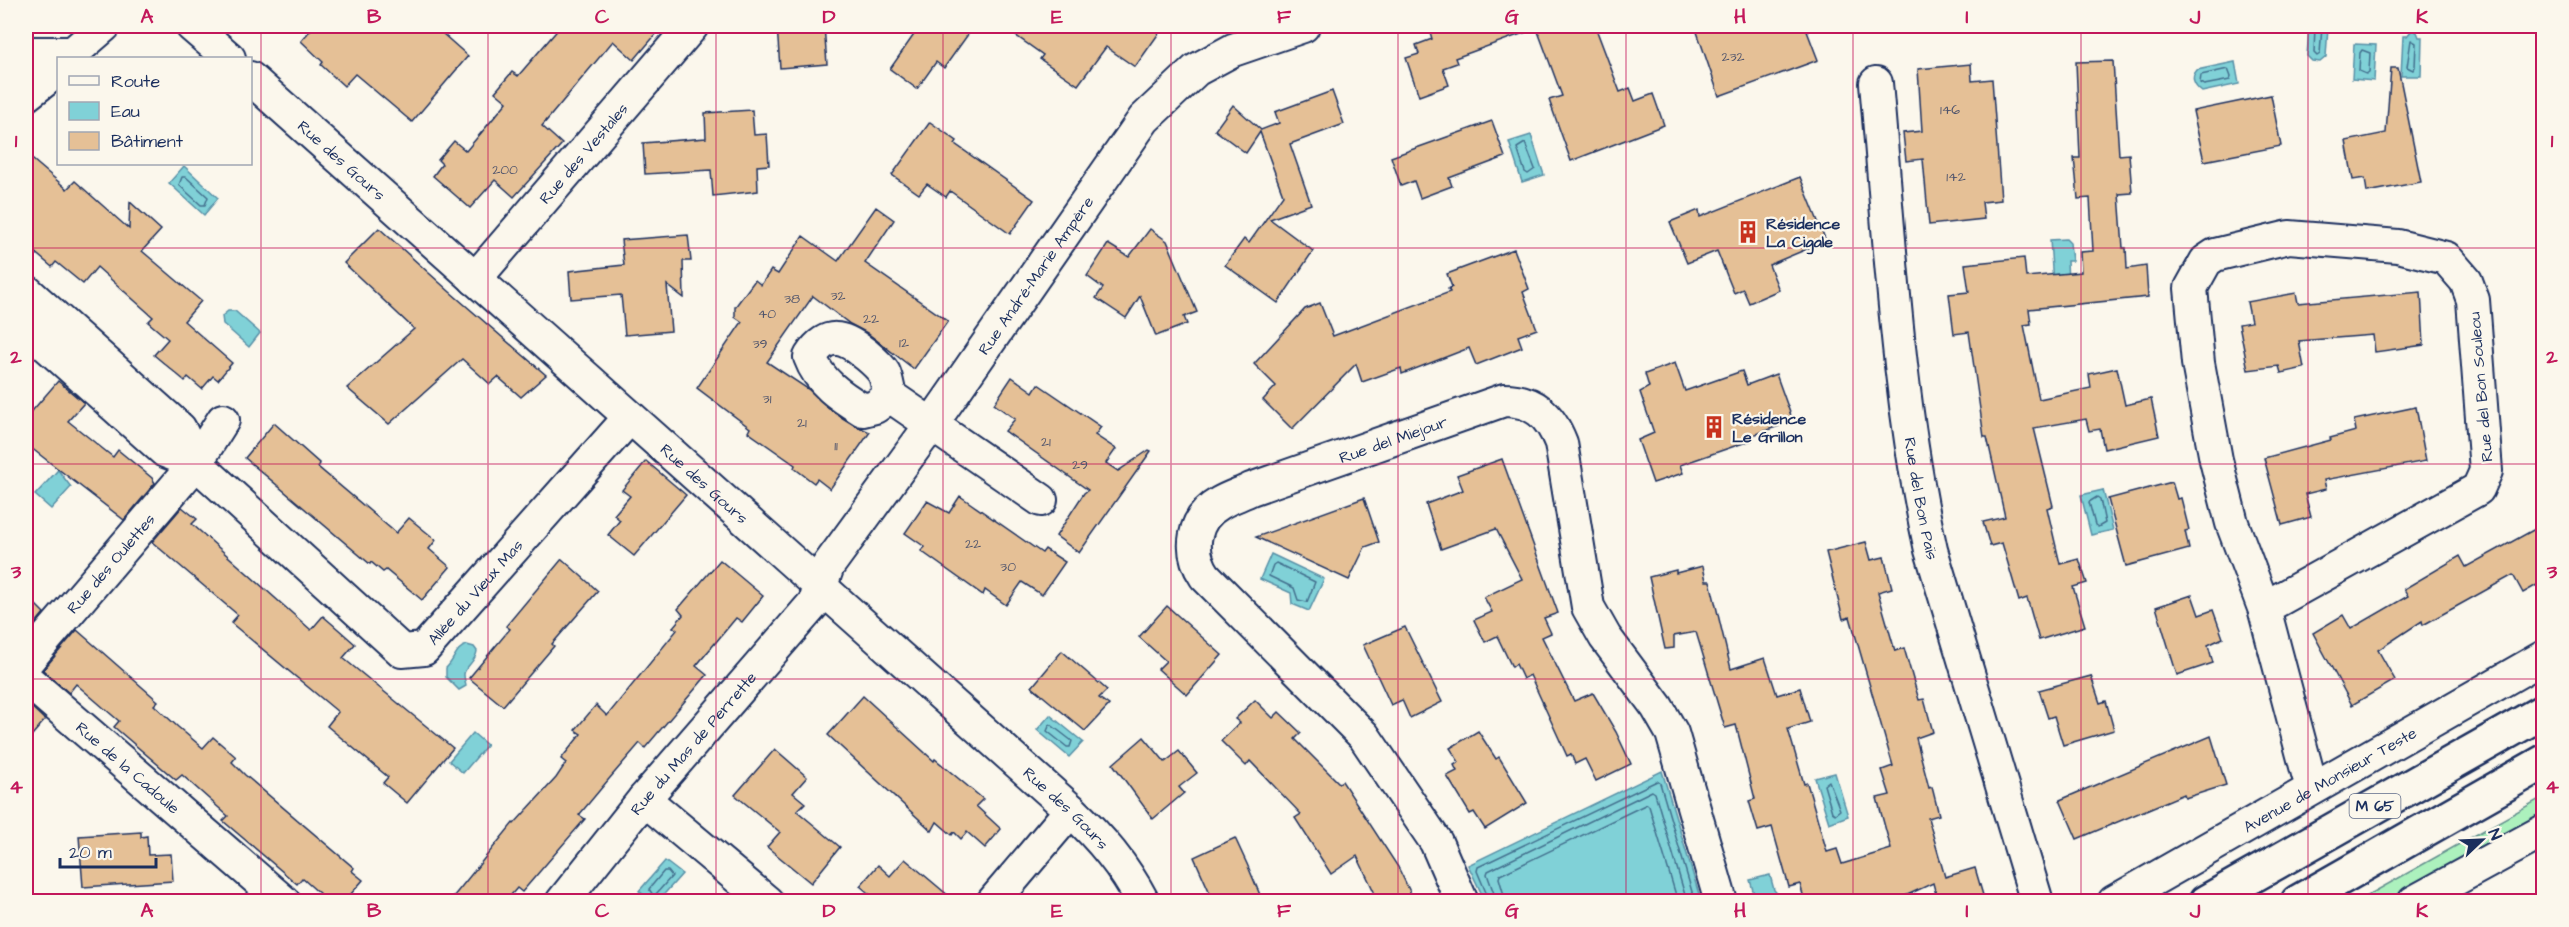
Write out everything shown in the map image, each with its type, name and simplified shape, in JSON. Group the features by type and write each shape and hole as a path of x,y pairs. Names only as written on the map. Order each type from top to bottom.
{"main road":[{"name":"M 65","path":"2206,902 2544,711"},
{"name":"M 65","path":"2298,902 2544,762"}],"street":[{"path":"69,57 104,26"},
{"path":"192,26 228,57"},
{"name":"Rue des Vestales","path":"475,279 692,26"},
{"name":"Rue André-Marie Ampère","path":"820,585 828,566 932,425 1143,120 1196,70 1233,50 1303,26"},
{"path":"26,53 54,51 62,57"},
{"path":"26,96 57,68"},
{"name":"Rue des Gours","path":"252,80 1071,810 1105,843 1132,880 1143,902"},
{"path":"26,82 26,96"},
{"name":"Rue del Bon Païs","path":"1876,83 1903,391 1919,499 1934,562 2037,902"},
{"name":"Rue del Bon Souleou","path":"2264,608 2478,489 2487,471 2473,300 2466,281 2446,258 2398,246 2289,237 2215,255 2199,270 2191,288 2198,363 2232,523 2264,608 2313,787"},
{"name":"Allée du Vieux Mas","path":"26,291 180,429 196,463"},
{"name":"Allée du Vieux Mas","path":"26,327 165,451 196,463 402,651 424,649 630,417"},
{"path":"890,396 1041,500"},
{"name":"Rue del Miejour","path":"1462,902 1436,842 1364,736 1205,576 1194,552 1195,536 1207,512 1220,503 1251,489 1504,400 1517,400 1533,405 1542,412 1556,430 1561,443 1588,607 1605,637 1657,707 1671,733 1721,902"},
{"name":"Rue des Oulettes","path":"26,662 196,463 223,420"},
{"name":"Rue du Mas de Perrette","path":"562,902 644,799 815,602 820,585"},
{"name":"Avenue de Monsieur Teste","path":"2114,902 2544,657"},
{"name":"Rue de la Cadoule","path":"26,679 284,902"},
{"path":"644,799 767,902"},
{"path":"993,902 1071,810"},
{"path":"2414,902 2544,831"}],"green space":[{"path":"2543,797 2543,821 2396,901 2356,902"}],"water":[{"path":"2309,26 2328,27 2326,57 2320,62 2312,61 2307,56"},
{"path":"2412,30 2422,37 2421,76 2401,76 2403,36 2407,36"},
{"path":"2354,44 2376,45 2374,81 2352,79"},
{"path":"2235,62 2239,84 2202,92 2195,85 2193,79 2197,70"},
{"path":"1531,135 1544,175 1522,182 1509,142"},
{"path":"184,166 218,198 204,215 169,183"},
{"path":"2066,239 2070,243 2072,261 2067,261 2068,282 2053,283 2050,240"},
{"path":"228,311 235,311 260,333 249,347 223,324 222,316"},
{"path":"58,470 71,487 51,509 35,495"},
{"path":"2103,490 2113,530 2091,535 2081,495"},
{"path":"1271,554 1324,579 1309,611 1292,604 1291,593 1260,579"},
{"path":"467,645 474,647 477,651 464,672 466,686 459,690 446,677 446,668 457,651"},
{"path":"1050,715 1083,742 1069,757 1037,730"},
{"path":"473,733 487,745 463,773 449,761"},
{"path":"1662,771 1701,901 1485,901 1468,865"},
{"path":"1835,773 1848,816 1829,823 1815,778"},
{"path":"665,861 682,874 658,901 652,901 639,891"},
{"path":"1770,875 1774,890 1784,901 1756,901 1750,880"}],"building":[{"path":"314,26 434,26 468,56 412,122 355,74 344,86 321,65 323,62 301,41"},
{"path":"561,26 663,26 634,60 613,41 542,126 562,144 514,197 495,180 470,208 433,176 442,164 438,160 454,141 466,151 507,102 495,92 512,72 518,76"},
{"path":"777,26 824,26 827,64 780,68"},
{"path":"920,26 974,26 944,68 936,62 917,89 890,69"},
{"path":"1002,26 1164,26 1135,67 1106,47 1078,85 1040,59 1043,55"},
{"path":"1448,26 1535,26 1535,29 1455,58 1457,63 1443,68 1449,85 1419,96 1406,58 1419,54 1416,45 1432,39 1430,32"},
{"path":"1536,26 1595,26 1620,92 1630,88 1635,101 1653,94 1664,125 1571,161 1549,100 1562,96"},
{"path":"1695,26 1805,26 1818,60 1719,96"},
{"path":"2113,61 2119,155 2129,154 2132,193 2119,194 2123,248 2126,248 2127,269 2146,266 2148,297 2029,309 2031,324 2024,325 2039,399 2091,388 2089,374 2117,368 2125,405 2151,399 2159,436 2104,449 2100,429 2089,431 2086,419 2034,428 2053,506 2047,508 2060,564 2079,559 2087,583 2073,587 2085,626 2039,640 2027,598 2019,601 2002,543 1990,546 1983,522 2005,517 1987,437 1984,437 1969,332 1954,334 1949,294 1969,292 1965,264 2024,258 2026,277 2081,272 2080,252 2093,251 2090,198 2078,199 2074,158 2080,158 2076,62"},
{"path":"1971,64 1972,81 1992,79 2001,200 1982,202 1984,219 1929,225 1923,159 1906,161 1903,133 1922,131 1918,69"},
{"path":"2391,68 2398,68 2421,182 2367,192 2365,178 2353,180 2346,141 2386,133"},
{"path":"1332,91 1344,124 1290,144 1311,204 1270,219 1313,251 1278,303 1225,265 1244,239 1249,243 1283,195 1260,132 1246,153 1215,130 1233,105 1261,130 1279,123 1275,112"},
{"path":"2271,95 2281,146 2204,161 2193,111"},
{"path":"752,110 754,135 767,134 769,165 757,166 758,191 713,196 711,170 645,174 643,143 706,138 705,113"},
{"path":"1492,121 1505,157 1449,178 1452,186 1420,198 1414,181 1401,186 1391,157"},
{"path":"930,122 957,141 955,144 1034,200 1010,234 950,191 946,197 927,184 919,194 892,175"},
{"path":"26,154 67,189 75,181 129,229 130,202 161,230 142,251 201,301 184,321 232,363 218,380 213,376 202,389 188,377 185,381 154,355 168,339 148,322 153,317 97,267 83,284 56,262 52,267 26,245"},
{"name":"Résidence La Cigale","path":"1800,177 1826,241 1769,265 1779,290 1749,303 1743,289 1734,293 1717,251 1687,263 1670,222 1699,210 1700,217"},
{"path":"876,207 894,220 865,263 948,321 914,369 813,296 767,362 808,389 836,414 870,432 830,489 817,479 814,483 794,468 795,465 748,432 750,428 697,388 742,322 735,317 735,307 755,280 761,285 771,270 778,274 803,236 838,261"},
{"path":"379,228 546,375 521,397 498,377 490,384 462,359 389,424 347,388 414,329 344,263"},
{"path":"1150,229 1167,241 1197,312 1184,317 1187,324 1156,336 1140,296 1126,318 1096,298 1103,288 1087,276 1108,244 1129,257"},
{"path":"688,235 691,261 683,261 684,298 667,285 671,331 625,335 621,295 571,299 569,271 624,265 621,240"},
{"path":"1514,249 1529,289 1523,292 1537,329 1518,336 1522,347 1476,365 1469,348 1402,374 1401,368 1362,382 1356,364 1292,429 1263,400 1276,386 1254,364 1305,309 1320,303 1333,336 1450,292 1448,289 1452,287 1447,274"},
{"path":"2421,292 2424,345 2375,352 2373,335 2299,341 2304,368 2281,373 2279,366 2248,370 2239,324 2251,322 2247,302 2296,293 2298,303"},
{"name":"Résidence Le Grillon","path":"1675,363 1685,391 1742,371 1747,385 1776,374 1793,421 1750,436 1752,440 1680,465 1683,473 1653,483 1638,440 1654,433 1640,392 1649,387 1645,374"},
{"path":"1012,377 1033,392 1038,384 1101,427 1095,435 1116,449 1106,463 1118,471 1149,450 1151,451 1079,553 1056,536 1088,490 1005,431 1015,419 994,404"},
{"path":"58,381 84,403 68,421 113,457 118,450 155,483 124,520 26,444 26,418"},
{"path":"2416,407 2426,461 2324,480 2326,489 2305,494 2311,517 2282,525 2264,458 2356,431 2354,420"},
{"path":"274,423 320,464 318,467 396,533 409,518 436,540 429,549 450,567 422,600 386,570 383,572 371,562 370,564 245,458"},
{"path":"1502,459 1558,613 1544,618 1551,633 1542,637 1574,701 1593,693 1616,732 1631,764 1596,781 1585,759 1575,764 1571,754 1567,756 1530,675 1523,679 1516,664 1512,667 1497,636 1485,642 1474,620 1492,612 1484,597 1522,579 1496,529 1441,549 1426,504 1463,490 1457,475"},
{"path":"646,461 686,495 634,556 608,535 620,520 614,515 630,496 622,490"},
{"path":"2172,482 2177,499 2181,498 2189,530 2185,531 2189,549 2126,566 2108,499"},
{"path":"960,496 1042,553 1045,549 1065,562 1042,595 1022,582 1006,605 985,590 983,595 921,551 925,547 905,533 927,501 949,513"},
{"path":"1364,498 1379,542 1365,547 1349,580 1256,537"},
{"path":"182,507 197,519 192,524 311,630 323,616 355,644 343,658 453,748 407,803 383,783 388,777 327,726 338,712 231,623 238,615 152,542"},
{"path":"2535,529 2544,544 2544,581 2523,593 2513,575 2423,625 2422,621 2378,650 2395,680 2352,705 2313,633 2343,615 2351,629 2408,596 2404,589 2460,556 2466,567"},
{"path":"1866,542 1871,560 1884,557 1892,588 1878,592 1895,651 1904,648 1919,700 1924,699 1933,732 1916,738 1929,788 1932,787 1939,815 1928,818 1945,877 1975,868 1985,902 1938,902 1933,883 1892,902 1805,902 1800,884 1789,887 1772,827 1758,831 1749,801 1755,799 1736,725 1725,728 1696,632 1674,636 1674,648 1665,649 1649,577 1703,566 1706,581 1710,581 1731,669 1765,658 1777,695 1800,688 1810,722 1788,729 1827,852 1837,849 1842,864 1891,849 1877,798 1890,795 1882,770 1893,766 1850,617 1843,619 1826,552"},
{"path":"562,559 598,591 503,706 469,678 510,629 506,626"},
{"path":"720,560 763,596 742,622 736,618 696,666 707,675 645,748 640,743 609,779 579,815 585,819 522,892 517,888 505,902 449,902 513,823 556,778 566,763 561,759 581,734 575,730 596,705 607,716 677,630 673,627 683,615 678,609"},
{"path":"26,595 44,613 26,635"},
{"path":"2192,595 2199,615 2213,610 2223,638 2208,645 2213,663 2177,675 2156,607"},
{"path":"1167,606 1222,655 1187,695 1158,669 1166,661 1139,637"},
{"path":"1405,627 1442,702 1410,718 1402,700 1391,705 1363,645"},
{"path":"77,630 158,701 154,705 178,727 203,748 213,737 236,757 232,762 245,775 354,868 352,871 363,880 344,902 329,902 302,878 297,884 223,821 228,816 182,775 176,780 114,727 119,721 76,684 69,693 43,670"},
{"path":"1062,651 1107,690 1099,698 1109,705 1085,731 1032,687"},
{"path":"2091,676 2100,703 2106,701 2114,730 2063,745 2054,716 2048,718 2039,690"},
{"path":"863,696 934,761 935,759 983,799 976,806 1001,829 985,848 967,832 961,839 954,832 952,835 937,822 932,831 828,735"},
{"path":"1255,700 1273,718 1279,712 1301,733 1295,739 1339,783 1342,781 1398,867 1415,902 1379,902 1357,856 1331,874 1295,818 1301,814 1250,761 1246,766 1221,741 1240,723 1235,719"},
{"path":"26,702 45,720 26,742"},
{"path":"1478,731 1496,759 1499,757 1527,803 1485,829 1474,812 1470,814 1447,776 1457,771 1454,765 1459,762 1450,748"},
{"path":"2211,736 2226,785 2185,798 2184,794 2077,839 2060,800"},
{"path":"1144,737 1165,762 1179,751 1197,773 1179,787 1184,793 1153,819 1113,764"},
{"path":"775,749 807,777 793,793 805,803 797,811 840,847 811,883 767,847 780,832 735,795"},
{"path":"141,832 141,837 147,836 148,855 171,854 173,881 83,887 79,836"},
{"path":"1235,838 1263,902 1214,902 1194,857"},
{"path":"905,859 956,902 869,902 873,897 860,886 878,865 890,876"}],"place":[{"name":"Résidence La Cigale","path":"1748,232"},
{"name":"Résidence Le Grillon","path":"1714,427"}]}
